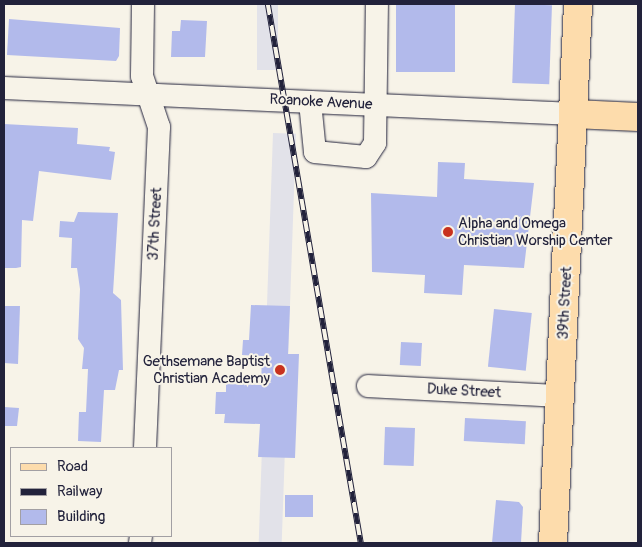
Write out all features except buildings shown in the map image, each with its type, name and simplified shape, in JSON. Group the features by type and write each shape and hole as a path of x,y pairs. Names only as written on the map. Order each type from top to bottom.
{"main road":[{"name":"39th Street","path":"553,543 578,4"},
{"name":"Roanoke Avenue","path":"574,114 638,117"}],"street":[{"name":"37th Street","path":"143,4 141,65 159,127 144,447"},
{"path":"310,102 315,152 366,157 375,143 374,105 377,4"},
{"name":"Roanoke Avenue","path":"4,88 574,114"},
{"name":"Duke Street","path":"368,386 560,396"}],"shaded area":[{"path":"257,4 278,4 278,70 257,70"},
{"path":"273,133 296,134 282,543 259,543"}],"railway":[{"path":"268,4 361,543"}],"place":[{"name":"Alpha and Omega Christian Worship Center","path":"448,232"},
{"name":"Gethsemane Baptist Christian Academy","path":"280,370"}]}
